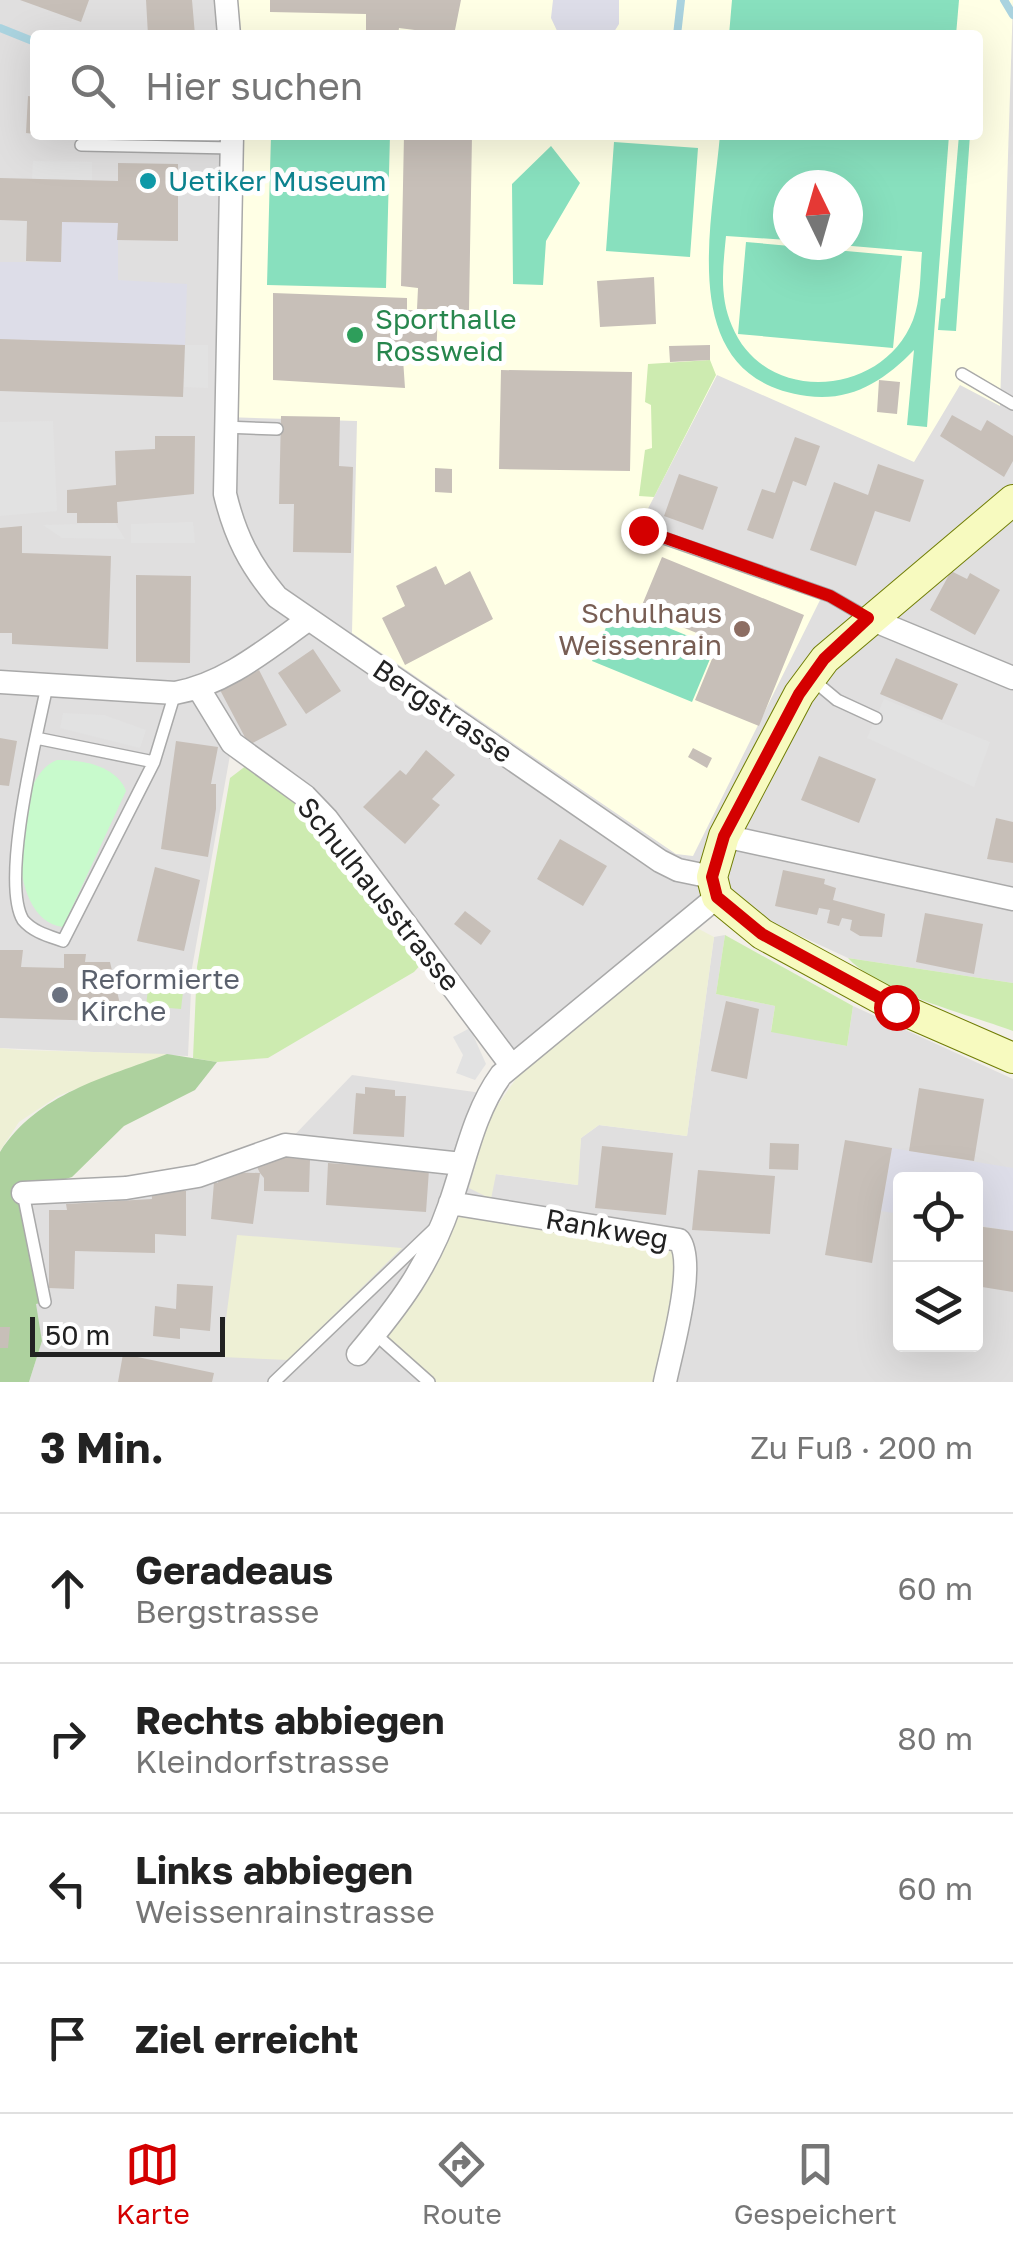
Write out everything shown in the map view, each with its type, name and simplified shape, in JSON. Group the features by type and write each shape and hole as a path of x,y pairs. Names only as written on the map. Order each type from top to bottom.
{"street":[{"path":"226,0 228,30"},
{"name":"Bergstrasse","path":"232,141 224,427 226,494 234,532 254,569 278,597 660,861 714,887 762,934 896,1007 1013,1058"},
{"path":"358,1354 416,1281 447,1212 490,1094 511,1065 714,887 724,836 810,678 868,618 1013,500"},
{"path":"0,682 187,691 257,657 309,618"},
{"path":"868,618 1013,678"},
{"name":"Schulhausstrasse","path":"187,691 232,742 305,796 326,819 511,1065"},
{"path":"724,836 1013,899"},
{"path":"23,1193 126,1188 180,1179 285,1146 462,1164"},
{"name":"Rankweg","path":"447,1212 679,1240 686,1251 686,1270 665,1382"}],"lane":[{"path":"81,145 232,141"},
{"path":"962,374 1013,404"},
{"path":"224,427 277,429"},
{"path":"638,529 830,596 868,618"},
{"path":"810,678 837,700 876,718"},
{"path":"47,686 11,848 14,898 20,918 32,928 63,941 187,691"},
{"path":"36,738 154,762"},
{"path":"23,1193 45,1302"},
{"path":"274,1382 447,1212"},
{"path":"374,1334 429,1382"}],"shaded area":[{"path":"0,0 1013,0 1013,983 848,958 717,897 511,1065 232,744 192,968 188,1056 0,1048"},
{"path":"226,0 1013,0 1000,406 960,385 914,462 717,375 638,528 823,594 693,856 676,854 352,633 357,421 225,417 232,140 983,140 983,30 229,30"},
{"path":"553,0 619,0 619,24 615,30 557,30 551,18"},
{"path":"33,161 92,162 92,180 32,179"},
{"path":"62,222 118,223 118,280 187,284 185,345 0,339 0,262 61,262"},
{"path":"185,345 208,345 208,388 184,387"},
{"path":"53,421 57,511 0,516 0,422"},
{"path":"193,522 195,543 131,543 131,524"},
{"path":"115,523 125,539 62,538 43,525"},
{"path":"884,699 990,742 974,787 867,738"},
{"path":"63,713 104,715 146,730 140,748 60,728"},
{"path":"697,928 714,937 687,1136 599,1125 581,1138 578,1185 496,1174 491,1199 469,1188 488,1119 529,1060"},
{"path":"725,935 716,994 775,1006 771,1031 847,1046 853,1006 1013,1079 1013,1382 671,1382 697,1261 686,1251 429,1382 29,1382 42,1341 35,1304 44,1302 23,1193 126,1188 285,1145 352,1075 489,1094 495,1174 577,1185 581,1138 599,1125 687,1136 714,937"},
{"path":"470,1028 486,1064 475,1080 456,1073 463,1055 453,1037"},
{"path":"0,1048 167,1054 58,1096 19,1122 0,1151"},
{"path":"892,1148 1013,1168 1013,1231 983,1226 983,1172 893,1172 893,1213 881,1211"},
{"path":"450,1203 679,1240 665,1382 429,1382 375,1334"},
{"path":"237,1235 402,1248 288,1360 221,1357"}],"green space":[{"path":"732,0 959,0 956,30 729,30"},
{"path":"271,140 390,140 386,288 267,285"},
{"path":"719,140 949,140 927,427 907,425 914,350 866,387 823,397 765,383 736,361 719,330 711,293 709,253","holes":["773,170 863,170 863,247 922,252 913,320 898,346 877,365 851,377 824,382 796,380 770,370 748,352 728,315 723,270 726,236 773,239"]},
{"path":"959,140 970,140 956,331 938,330 941,299 945,298"},
{"path":"614,142 698,148 690,257 606,251"},
{"path":"551,146 580,183 546,241 543,285 513,284 512,184"},
{"path":"746,242 773,244 773,260 863,260 863,252 902,256 893,348 738,334"},
{"path":"710,360 716,375 654,497 639,496 645,450 652,448 651,405 645,402 648,364"},
{"path":"615,606 715,647 692,702 592,661"},
{"path":"57,760 107,770 126,791 63,927 43,918 30,900 22,875 20,847 30,792 42,771"},
{"path":"247,765 295,798 322,826 425,960 414,972 268,1058 217,1062 193,1058 197,967 230,778"},
{"path":"725,935 853,1006 847,1046 771,1032 775,1006 716,994"},
{"path":"848,958 1013,983 1013,1031 902,992"},
{"path":"150,971 185,975 181,1009 146,1006"},
{"path":"167,1054 217,1062 195,1090 124,1126 72,1177 23,1193 45,1302 36,1304 42,1341 29,1382 0,1382 0,1152 33,1115 53,1101 96,1080"}],"building":[{"path":"20,0 89,0 81,22"},
{"path":"146,0 192,0 195,30 148,30"},
{"path":"270,0 461,0 455,30 366,30 366,14 270,12"},
{"path":"28,96 30,133 26,133"},
{"path":"404,140 472,140 469,310 417,309 418,288 401,286"},
{"path":"118,163 178,164 178,241 117,240 118,223 62,222 61,262 26,261 27,221 0,220 0,178 118,181"},
{"path":"654,277 656,324 600,327 597,281"},
{"name":"Sporthalle Rossweid","path":"273,293 407,298 407,310 438,311 436,359 403,359 405,388 273,380"},
{"path":"0,339 185,345 183,397 0,391"},
{"path":"710,345 710,360 670,362 669,346"},
{"path":"501,370 632,372 630,471 499,469"},
{"path":"879,380 900,382 897,414 877,412"},
{"path":"952,415 981,431 987,420 1013,436 1013,461 1004,477 940,436"},
{"path":"281,416 340,417 339,466 353,467 351,553 293,552 294,504 279,504"},
{"path":"155,436 195,436 194,494 117,502 118,523 77,523 77,513 67,513 67,490 116,485 115,451 155,449"},
{"path":"795,437 820,446 806,486 793,481 773,539 747,530 762,489 775,493"},
{"path":"878,464 924,480 910,522 875,511 856,566 810,550 834,482 868,495"},
{"path":"435,468 452,469 452,493 435,492"},
{"path":"679,474 718,487 703,530 664,516"},
{"path":"22,526 22,553 111,556 108,649 12,644 12,633 0,633 0,528"},
{"name":"Schulhaus Weissenrain","path":"662,557 804,615 759,726 695,700 719,642 640,610"},
{"path":"436,566 445,585 470,571 493,619 405,665 382,618 405,606 396,586"},
{"path":"951,571 967,579 970,573 1000,590 975,635 930,610"},
{"path":"136,575 191,576 190,663 136,662"},
{"path":"313,649 341,691 306,714 278,673"},
{"path":"896,658 958,684 942,720 880,694"},
{"path":"259,670 287,725 249,745 220,690"},
{"path":"0,738 17,741 9,786 0,785"},
{"path":"176,741 218,747 211,784 216,784 216,809 208,857 161,849"},
{"path":"693,748 712,758 707,768 688,757"},
{"path":"426,750 455,775 432,799 440,805 405,844 363,807 400,770 406,775"},
{"path":"819,756 876,779 859,823 801,800"},
{"path":"996,818 1013,822 1013,863 987,859"},
{"path":"560,839 607,866 583,906 537,879"},
{"path":"155,867 200,880 184,951 137,941"},
{"path":"783,870 825,879 824,884 836,888 833,900 885,914 882,937 860,936 850,930 852,920 842,918 839,926 827,923 830,910 819,908 817,915 775,906"},
{"path":"465,911 491,931 481,945 454,924"},
{"path":"925,913 983,924 974,974 916,962"},
{"name":"Reformierte Kirche","path":"0,950 23,950 21,967 64,968 64,954 86,954 85,962 110,962 120,1004 106,1021 0,1018"},
{"path":"726,1001 759,1009 747,1079 711,1071"},
{"path":"365,1087 395,1090 395,1096 406,1096 404,1137 353,1134 356,1093 365,1094"},
{"path":"919,1088 984,1099 974,1161 909,1151"},
{"path":"845,1140 892,1148 872,1263 825,1255"},
{"path":"770,1143 799,1144 798,1170 769,1169"},
{"path":"602,1146 673,1153 666,1215 595,1208"},
{"path":"267,1157 310,1159 309,1192 264,1191 254,1161"},
{"path":"328,1163 429,1170 426,1212 326,1205"},
{"path":"698,1170 775,1176 770,1234 692,1230"},
{"path":"219,1172 260,1173 253,1224 211,1219 214,1182 218,1183"},
{"path":"151,1188 186,1191 186,1236 155,1234 155,1253 75,1251 74,1289 49,1288 49,1210 67,1210 66,1204 152,1199"},
{"path":"983,1227 1013,1231 1013,1292 983,1287"},
{"path":"177,1284 213,1286 210,1331 180,1328 180,1339 153,1336 155,1306 176,1309"},
{"path":"0,1327 10,1327 8,1348 0,1348"},
{"path":"123,1354 214,1373 212,1382 118,1382"}],"waterway":[{"path":"678,30 681,0"},
{"path":"1004,0 1013,15"},
{"path":"0,28 30,40"}],"place":[{"name":"Uetiker Museum","path":"148,181"},
{"name":"Sporthalle Rossweid","path":"355,335"},
{"name":"Schulhaus Weissenrain","path":"742,629"},
{"name":"Reformierte Kirche","path":"60,995"}],"route":[{"path":"643,530 830,596 868,618 824,659 799,694 724,836 712,877 717,897 762,934 896,1007"}]}
